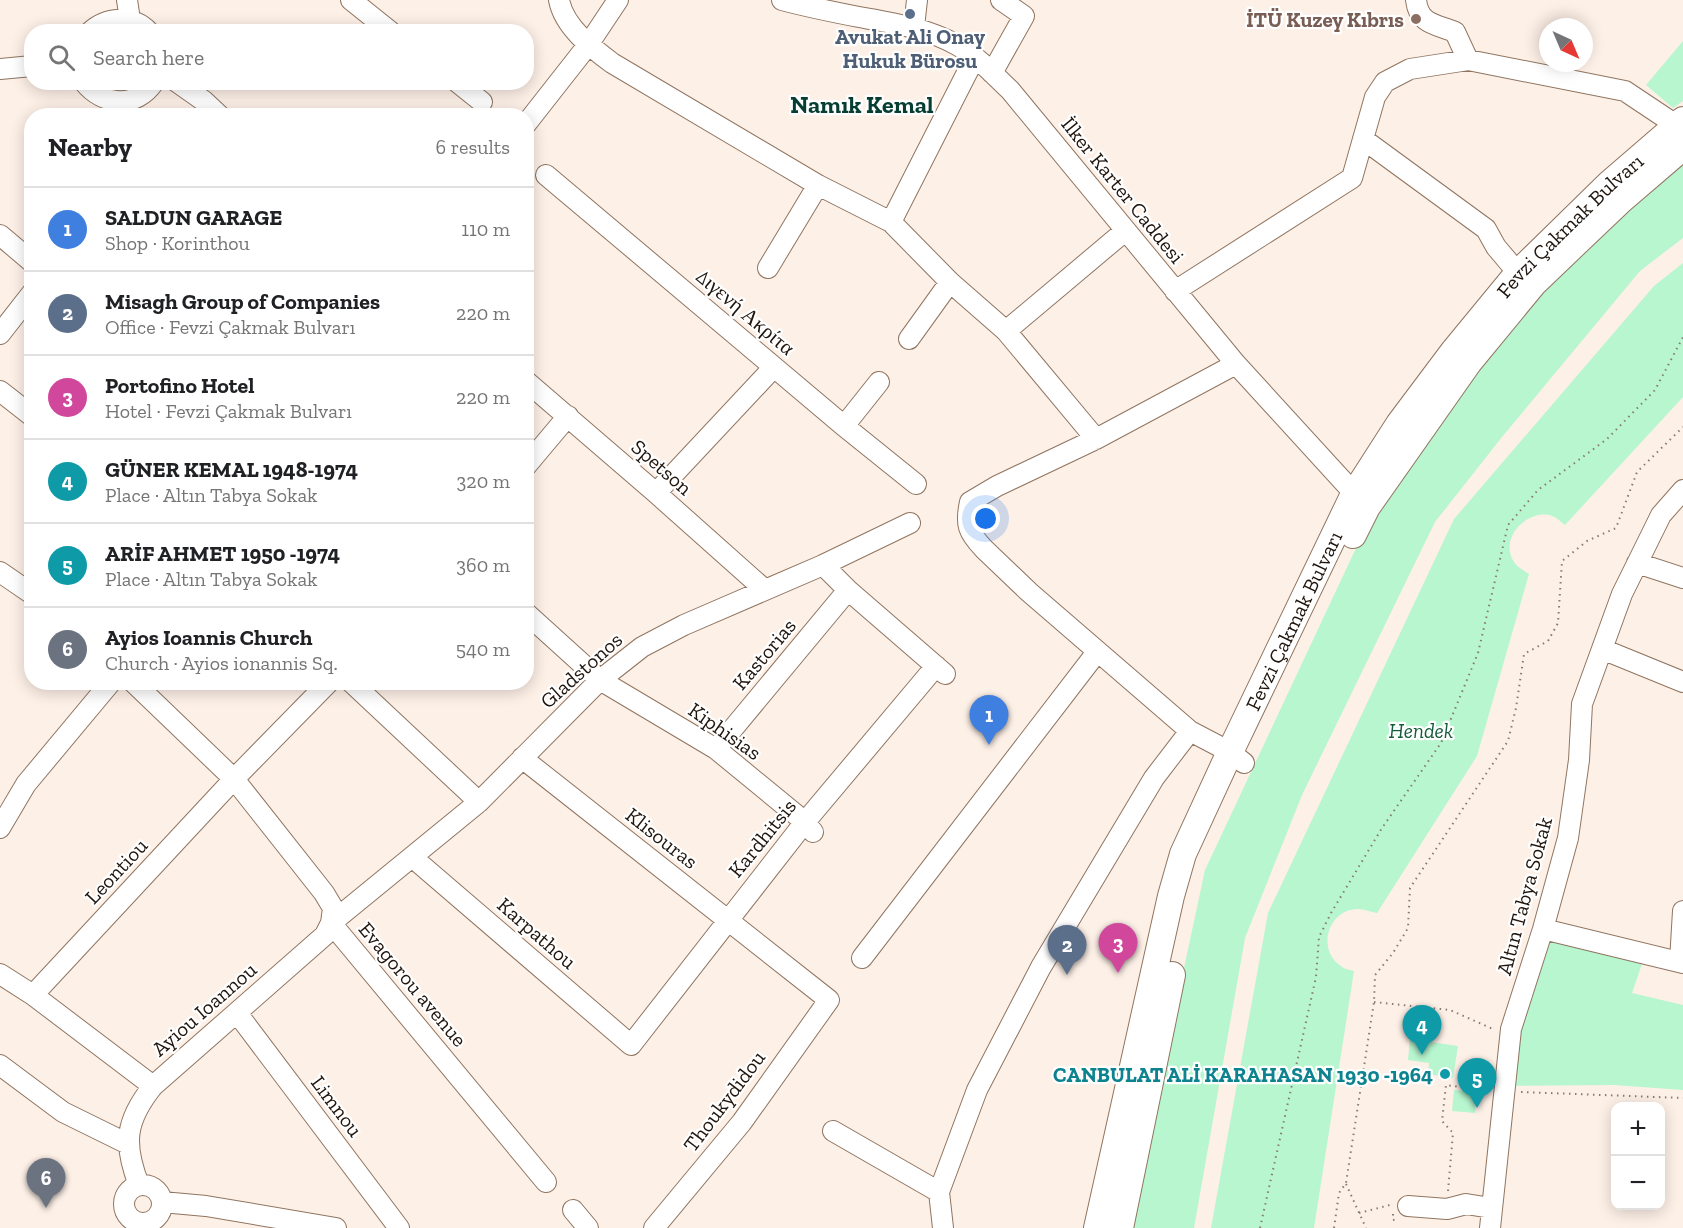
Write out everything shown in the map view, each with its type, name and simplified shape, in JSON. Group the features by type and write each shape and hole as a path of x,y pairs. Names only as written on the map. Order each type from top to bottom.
{"main road":[{"name":"Fevzi Çakmak Bulvarı","path":"1097,1228 1171,896 1184,854 1237,757 1360,500 1399,424 1453,352 1518,273 1610,183 1681,131"},
{"name":"Fevzi Çakmak Bulvarı","path":"1360,500 1468,362 1534,284 1621,200 1681,131"},
{"name":"Fevzi Çakmak Bulvarı","path":"1120,1228 1186,903 1198,863 1237,757"}],"street":[{"path":"127,0 130,20"},
{"path":"351,0 381,24"},
{"path":"559,0 560,7 588,45 612,63 818,185 891,222 950,282 1006,331 1096,439"},
{"path":"534,114 588,45 618,0"},
{"name":"İlker Karter Caddesi","path":"782,0 914,27 944,38 975,57 1010,90 1236,364 1360,500"},
{"path":"914,27 917,0"},
{"path":"992,73 1024,16 1001,0"},
{"path":"1416,0 1417,9 1428,21 1455,32 1468,60"},
{"path":"100,24 116,19 130,20 139,24"},
{"path":"891,222 975,57"},
{"path":"1175,291 1352,178 1375,98 1384,82 1410,69 1468,60 1625,91 1681,131"},
{"path":"0,69 24,67"},
{"path":"91,90 100,107 111,101 127,101 142,96 147,90"},
{"path":"188,90 211,108"},
{"path":"467,90 482,102"},
{"path":"1363,139 1486,229 1496,247 1518,273"},
{"name":"Διγενή Ακρίτα","path":"546,175 916,484"},
{"path":"768,268 818,185"},
{"path":"1006,331 1125,231"},
{"path":"0,235 24,255"},
{"path":"909,339 950,282"},
{"path":"0,334 24,303"},
{"path":"1236,364 1096,439 997,486 970,502 966,518 970,534 984,549 1097,652 1190,731 1237,757"},
{"path":"656,492 774,367"},
{"path":"844,426 879,382"},
{"name":"Spetson","path":"534,388 656,492 765,590"},
{"path":"0,391 24,410"},
{"path":"534,456 568,416"},
{"name":"Altın Tabya Sokak","path":"1490,1228 1511,1029 1543,929 1568,838 1579,760 1582,704 1622,594 1661,514 1683,490"},
{"name":"Gladstonos","path":"331,923 479,802 600,680 642,647 684,625 823,565 910,523"},
{"path":"1637,563 1683,578"},
{"path":"823,565 848,590"},
{"path":"0,572 24,588"},
{"name":"Kardhitsis","path":"631,1045 728,920 940,670 848,590"},
{"name":"Kastorias","path":"716,749 848,590"},
{"name":"Kiphisias","path":"534,620 600,680 716,749 809,827"},
{"path":"1602,649 1683,682"},
{"path":"862,958 1097,652"},
{"path":"0,828 26,784 104,690"},
{"name":"Evagorou avenue","path":"141,690 234,779 324,893 333,908 331,923 546,1182"},
{"name":"Leontiou","path":"33,995 234,779 321,690"},
{"path":"360,690 479,802"},
{"path":"943,1228 939,1192 977,1090 1041,968 1154,778 1190,731"},
{"name":"Klisouras","path":"522,758 829,1000"},
{"name":"Karpathou","path":"412,857 631,1045"},
{"path":"1543,929 1681,962 1683,911"},
{"name":"Ayiou Ioannou","path":"128,1144 132,1122 144,1097 153,1086 325,935 331,923"},
{"path":"0,974 33,995 153,1086"},
{"name":"Thoukydidou","path":"654,1228 742,1122 829,1000"},
{"name":"Limnou","path":"237,1013 399,1228"},
{"path":"0,1065 63,1112 128,1144 132,1166 139,1185"},
{"path":"833,1131 939,1192"},
{"path":"139,1185 145,1185 157,1191 162,1202 159,1215 149,1222 126,1224 123,1203 128,1191 139,1185"},
{"path":"162,1202 206,1206 330,1228"},
{"path":"1398,1206 1447,1209 1466,1204 1491,1208"},
{"path":"573,1210 588,1228"}],"path":[{"path":"1260,1228 1316,977 1319,937 1382,828 1441,743 1478,653 1508,525 1538,490 1607,439 1655,390 1683,337"},
{"path":"1334,1228 1339,1193 1346,1183 1374,1002 1375,975 1393,953 1407,928 1410,888 1508,741 1516,708 1524,654 1548,642 1558,623 1562,561 1587,541 1616,528 1637,472 1683,427"},
{"path":"1374,1002 1450,1010 1492,1029 1511,1029"},
{"path":"1447,1209 1453,1133 1442,1120 1446,1085 1487,1091"},
{"path":"1515,1092 1683,1098"},
{"path":"1346,1183 1366,1228"},
{"path":"1359,1213 1398,1206"}],"green space":[{"path":"1683,41 1683,101 1673,108 1646,85"},
{"path":"1683,161 1683,238 1640,271 1502,437 1435,522 1302,795 1245,938 1194,1228 1132,1228 1160,1080 1205,870 1373,512 1445,410 1545,291 1652,184"},
{"name":"Hendek","path":"1683,263 1683,397 1565,525 1551,516 1540,515 1531,517 1517,528 1512,536 1510,553 1515,564 1529,574 1477,756 1377,913 1360,909 1348,911 1339,916 1329,932 1327,941 1333,959 1344,968 1354,971 1314,1228 1211,1228 1268,913 1454,519 1654,286"},
{"path":"1546,938 1644,958 1632,993 1683,1005 1683,1090 1614,1085 1508,1086 1515,1031"},
{"path":"1410,1039 1458,1046 1453,1078 1428,1074 1429,1063 1408,1060"},
{"path":"1454,1090 1477,1092 1475,1113 1452,1111"}],"place":[{"name":"Avukat Ali Onay Hukuk Bürosu","path":"910,14"},
{"name":"İTÜ Kuzey Kıbrıs","path":"1416,19"},
{"name":"SALDUN GARAGE","path":"989,745"},
{"name":"Portofino Hotel","path":"1118,973"},
{"name":"Misagh Group of Companies","path":"1067,975"},
{"name":"GÜNER KEMAL 1948-1974","path":"1422,1055"},
{"name":"CANBULAT ALİ KARAHASAN 1930 -1964","path":"1445,1074"},
{"name":"ARİF AHMET 1950 -1974","path":"1477,1108"},
{"name":"Ayios Ioannis Church","path":"46,1208"}],"district":[{"name":"Namık Kemal","path":"862,104"}]}
